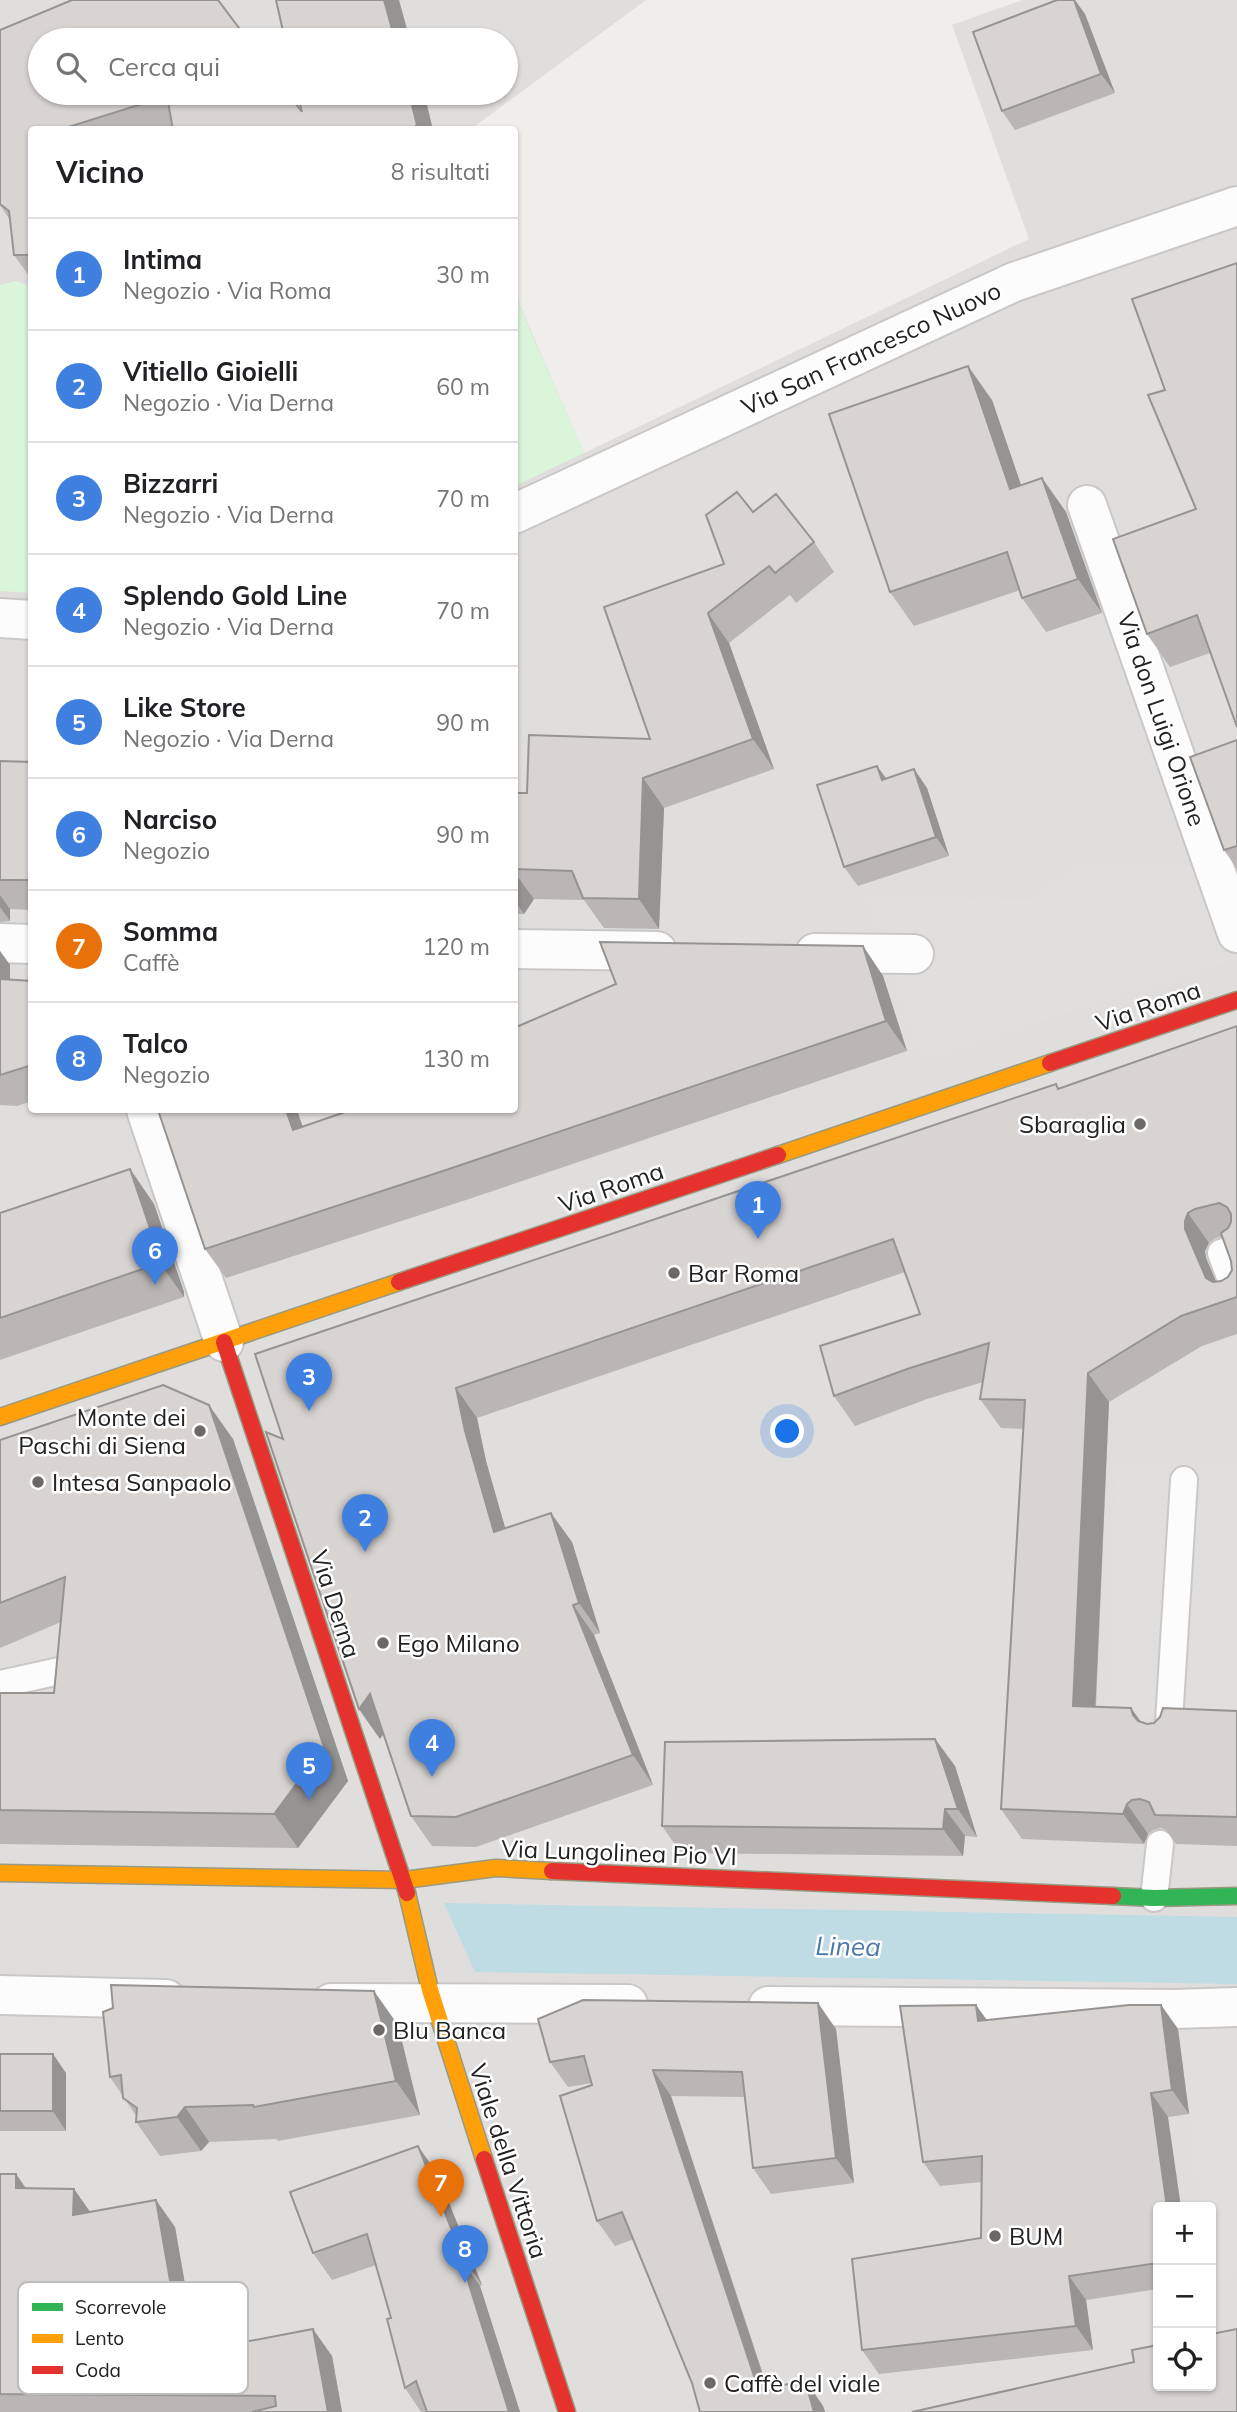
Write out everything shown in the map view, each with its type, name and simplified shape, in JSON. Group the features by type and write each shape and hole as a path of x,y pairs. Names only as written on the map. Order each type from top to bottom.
{"street":[{"name":"Via San Francesco Nuovo","path":"518,512 1014,282 1237,206"},
{"name":"Via don Luigi Orione","path":"1087,505 1237,933"},
{"path":"0,618 28,620"},
{"path":"0,943 28,944"},
{"path":"518,949 694,951"},
{"path":"776,952 914,954"},
{"name":"Via Roma","path":"0,1417 1237,1000"},
{"path":"147,1113 224,1342"},
{"name":"Via Derna","path":"224,1342 404,1880"},
{"name":"Via Lungolinea Pio VI","path":"0,1873 404,1880 496,1868 1154,1898 1237,1896"},
{"name":"Viale della Vittoria","path":"404,1880 430,1990 567,2412"},
{"path":"0,1995 206,2000"},
{"path":"303,2002 663,2004"},
{"path":"731,2005 1161,2009 1237,2007"}],"lane":[{"path":"1237,1248 1221,1253 1237,1296"},
{"path":"1168,1738 1184,1480"},
{"path":"0,1684 64,1670"},
{"path":"1154,1898 1160,1844"}],"shaded area":[{"path":"0,0 646,0 518,94 518,28 28,28 28,105 504,105 475,126 28,126 28,1113 518,1113 518,301 584,453 1029,239 952,25 1022,0 1237,0 1237,2412 0,2412"},
{"path":"1084,862 1202,866 1235,959 922,1059 867,897 1031,900"},
{"path":"1117,1464 1237,1467 1237,1718 1109,1715"},
{"path":"1178,2025 1237,2027 1237,2274 1216,2276 1216,2202 1201,2202"}],"green space":[{"path":"16,281 28,286 28,593 0,591 0,285"},
{"path":"518,303 584,453 518,485"}],"water":[{"name":"Linea","path":"444,1903 1237,1917 1237,1984 475,1972"}],"building":[{"path":"72,0 218,0 239,28 28,28 28,105 138,105 72,126 28,126 28,255 14,255 9,211 0,204 0,30"},
{"path":"276,0 384,0 392,28 282,28"},
{"path":"1057,0 1074,0 1101,74 1002,111 973,32"},
{"path":"169,105 296,105 302,112 300,105 412,105 417,125 416,126 172,126"},
{"path":"1237,263 1237,727 1197,615 1147,634 1113,539 1196,509 1148,395 1165,390 1132,299"},
{"path":"968,366 1010,489 1042,478 1078,579 1022,598 1007,552 890,592 829,414"},
{"path":"737,492 753,512 776,494 814,542 775,573 769,566 708,613 753,739 643,778 639,899 583,898 572,871 518,869 518,793 527,793 529,735 650,739 604,607 724,564 706,515"},
{"path":"1237,740 1237,846 1224,850 1190,757"},
{"path":"0,761 28,762 28,880 0,880"},
{"path":"877,766 882,780 914,769 936,837 844,867 817,785"},
{"path":"600,942 863,946 886,1021 205,1249 159,1113 287,1113 293,1130 342,1113 518,1113 518,1026 616,984"},
{"path":"0,979 28,981 28,1066 0,1075"},
{"path":"1237,1026 1237,1297 1181,1316 1088,1373 1073,1706 1131,1708 1138,1721 1147,1724 1154,1723 1160,1717 1163,1708 1237,1711 1237,1817 1155,1815 1149,1802 1140,1799 1127,1804 1123,1814 1001,1809 1025,1400 980,1399 989,1343 834,1396 820,1346 920,1314 893,1239 456,1388 465,1431 494,1532 551,1513 579,1603 573,1605 633,1755 456,1817 411,1816 370,1694 359,1709 266,1432 283,1439 255,1354 1056,1084 1058,1089","holes":["1219,1203 1227,1207 1231,1222 1221,1233 1232,1270 1228,1277 1213,1282 1206,1278 1185,1229 1185,1221 1188,1213 1195,1209"]},
{"path":"130,1169 160,1263 0,1318 0,1213"},
{"path":"163,1385 209,1405 324,1747 274,1814 0,1810 0,1693 54,1693 65,1577 0,1603 0,1440"},
{"path":"935,1739 958,1809 945,1809 943,1829 662,1826 665,1742"},
{"path":"111,1985 374,1991 396,2081 254,2107 185,2107 177,2117 136,2122 137,2108 123,2098 121,2075 110,2077 103,2012 113,2008"},
{"path":"583,2000 818,2003 836,2158 753,2168 742,2072 653,2070 759,2391 805,2380 814,2412 700,2412 692,2383 622,2212 597,2221 560,2096 592,2085 584,2056 550,2062 538,2019"},
{"path":"976,2005 978,2021 1129,2005 1161,2005 1172,2090 1151,2093 1166,2202 1153,2202 1153,2264 1069,2276 1076,2326 862,2350 852,2259 981,2238 982,2156 923,2162 900,2006"},
{"path":"0,2054 53,2054 53,2111 0,2111"},
{"path":"418,2146 463,2258 461,2259 509,2412 427,2412 416,2381 405,2388 387,2319 391,2318 367,2234 313,2253 290,2192"},
{"path":"0,2174 16,2174 16,2188 74,2189 73,2215 156,2200 170,2282 18,2282 18,2394 248,2394 248,2341 313,2329 328,2412 252,2412 276,2406 275,2396 0,2394"},
{"path":"1237,2329 1237,2412 912,2412 1134,2362 1132,2350 1153,2346 1153,2391 1216,2391 1216,2333"}],"traffic: fast":[{"path":"1113,1896 1237,1896"}],"traffic: slow":[{"path":"778,1155 1050,1063"},
{"path":"0,1417 399,1282"},
{"path":"0,1873 404,1880 496,1868 552,1871"},
{"path":"407,1893 430,1990 484,2159"}],"traffic: jam":[{"path":"1050,1063 1237,1000"},
{"path":"399,1282 778,1155"},
{"path":"224,1342 407,1893"},
{"path":"552,1871 1113,1896"},
{"path":"484,2159 567,2412"}],"place":[{"name":"Sbaraglia","path":"1140,1124"},
{"name":"Intima","path":"758,1239"},
{"name":"Bar Roma","path":"674,1273"},
{"name":"Narciso","path":"155,1285"},
{"name":"Bizzarri","path":"309,1411"},
{"name":"Monte dei Paschi di Siena","path":"200,1431"},
{"name":"Intesa Sanpaolo","path":"38,1482"},
{"name":"Vitiello Gioielli","path":"365,1552"},
{"name":"Ego Milano","path":"383,1643"},
{"name":"Splendo Gold Line","path":"432,1777"},
{"name":"Like Store","path":"309,1800"},
{"name":"Blu Banca","path":"379,2030"},
{"name":"Somma","path":"441,2217"},
{"name":"BUM","path":"995,2236"},
{"name":"Talco","path":"465,2283"},
{"name":"Caffè del viale","path":"710,2383"}]}
